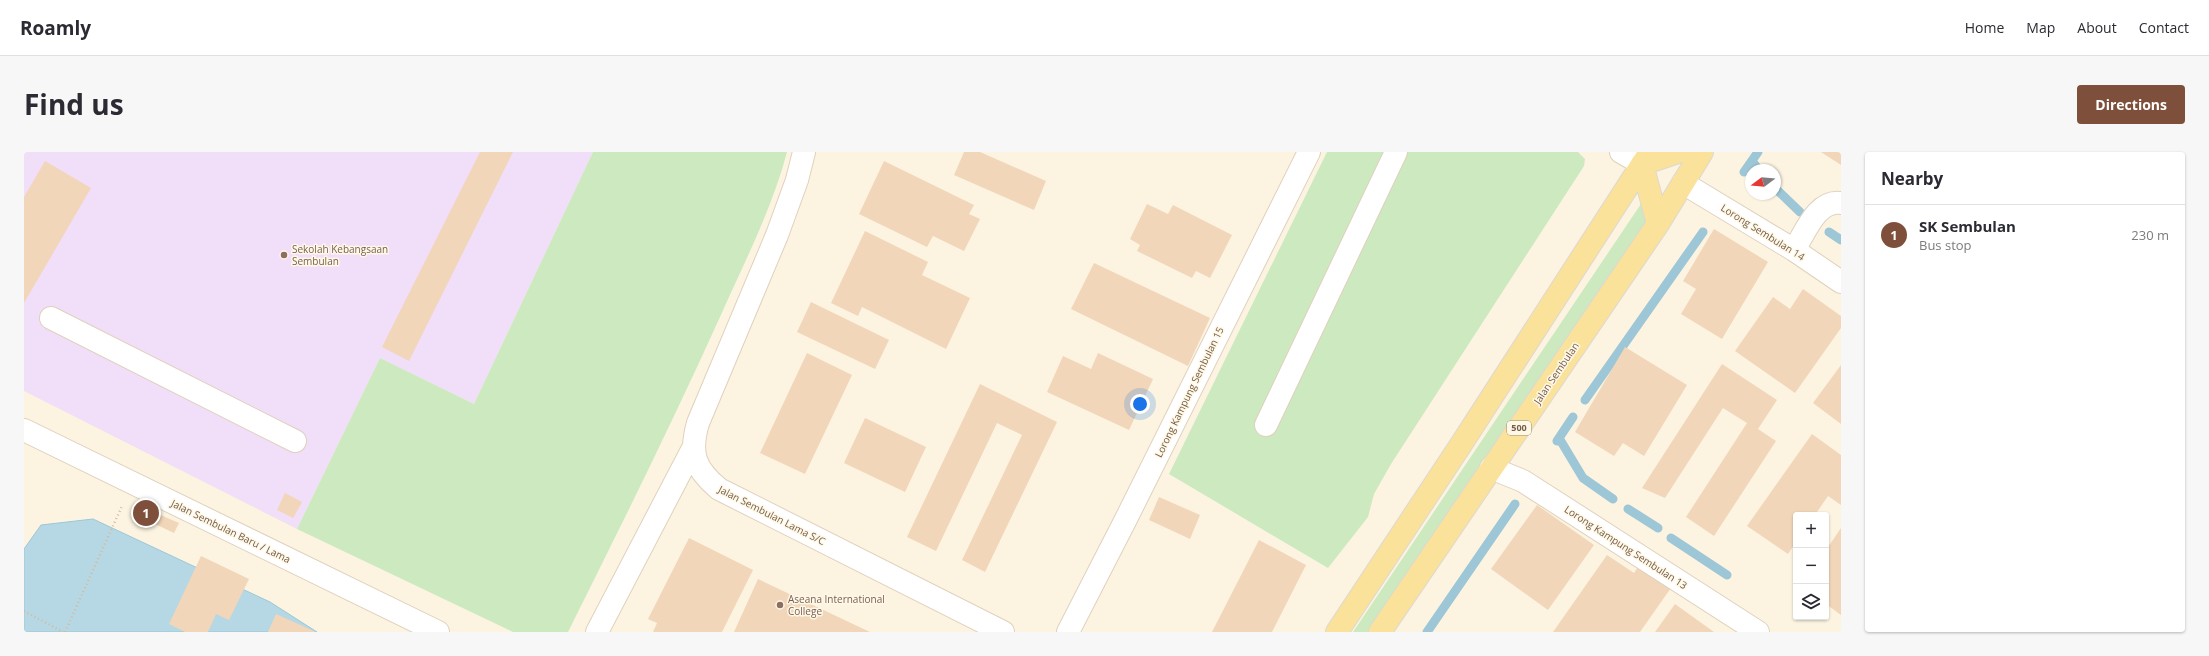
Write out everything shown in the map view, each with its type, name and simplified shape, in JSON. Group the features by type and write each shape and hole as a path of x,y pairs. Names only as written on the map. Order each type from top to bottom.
{"main road":[{"path":"1337,632 1462,443 1646,158 1678,152"},
{"name":"Jalan Sembulan","path":"1380,632 1658,224 1702,152"},
{"path":"1646,158 1658,224"}],"street":[{"path":"597,632 692,450 698,423 777,235 797,180 804,152"},
{"name":"Lorong Kampung Sembulan 15","path":"1068,632 1309,152"},
{"path":"1266,425 1396,152"},
{"path":"1622,152 1646,158"},
{"name":"Lorong Sembulan 14","path":"1683,183 1794,250 1841,282"},
{"path":"1794,250 1819,211 1832,202 1841,203"},
{"path":"51,318 295,441"},
{"name":"Jalan Sembulan Baru / Lama","path":"24,430 438,632"},
{"name":"Jalan Sembulan Lama S/C","path":"692,450 704,477 719,489 1003,632"},
{"name":"Lorong Kampung Sembulan 13","path":"1491,468 1523,481 1758,632"}],"path":[{"path":"24,611 64,632 119,514"}],"shaded area":[{"name":"Sekolah Kebangsaan Sembulan","path":"24,152 593,152 474,404 380,358 297,529 24,391"}],"green space":[{"path":"593,152 787,152 766,215 702,357 665,436 568,632 513,632 297,529 380,358 474,404"},
{"path":"1327,152 1578,152 1585,159 1584,166 1391,464 1374,494 1368,517 1328,568 1169,474"},
{"path":"1649,192 1657,216 1373,632 1353,632"}],"water":[{"path":"93,519 270,602 317,632 24,632 24,549 41,525"}],"building":[{"path":"480,152 513,152 409,361 382,347"},
{"path":"964,152 980,152 1046,181 1034,210 954,175"},
{"path":"1821,152 1841,152 1841,165"},
{"path":"45,161 91,188 24,303 24,197"},
{"path":"884,161 974,205 969,214 980,219 964,251 933,236 927,247 859,214"},
{"path":"1147,204 1168,214 1173,205 1232,235 1210,278 1196,271 1192,278 1137,251 1140,245 1130,239"},
{"path":"1714,229 1768,262 1722,339 1681,314 1696,289 1683,281"},
{"path":"865,231 928,262 922,275 970,298 946,349 862,307 858,316 831,303"},
{"path":"1094,263 1210,318 1188,366 1071,309"},
{"path":"1803,289 1841,316 1841,328 1795,393 1735,351 1773,297 1790,309"},
{"path":"811,302 889,340 875,369 797,332"},
{"path":"1625,347 1687,385 1644,456 1623,443 1614,456 1575,432"},
{"path":"807,353 852,375 805,474 760,453"},
{"path":"1098,353 1153,379 1129,430 1047,392 1063,356 1091,369"},
{"path":"1722,364 1777,400 1758,429 1776,441 1714,536 1686,517 1747,423 1723,408 1665,498 1642,488"},
{"path":"1841,365 1841,424 1813,403"},
{"path":"980,384 1057,422 985,572 962,560 1022,435 997,423 936,551 907,537"},
{"path":"865,418 926,447 905,492 844,463"},
{"path":"1812,434 1841,455 1841,505 1828,496 1817,512 1793,512 1793,546 1788,554 1747,526"},
{"path":"285,493 302,502 293,518 277,510"},
{"path":"1159,497 1200,515 1190,539 1149,520"},
{"path":"1537,505 1594,545 1548,610 1491,569"},
{"path":"140,506 179,523 174,533 136,515"},
{"path":"1841,528 1841,615 1829,606 1829,546"},
{"path":"689,538 753,570 722,632 653,632 657,623 648,619"},
{"path":"1259,540 1306,565 1272,632 1212,632"},
{"path":"1607,555 1634,573 1641,562 1673,585 1640,632 1553,632"},
{"path":"201,556 249,579 229,620 216,614 208,632 185,632 169,624"},
{"name":"Aseana International College","path":"758,579 870,632 734,632"},
{"path":"1675,604 1714,632 1655,632"},
{"path":"276,614 316,632 268,632"}],"waterway":[{"path":"1744,172 1758,152"},
{"path":"1781,194 1800,212"},
{"path":"1585,400 1703,232"},
{"path":"1829,232 1841,240"},
{"path":"1557,441 1573,417"},
{"path":"1559,438 1583,478 1613,499"},
{"path":"1427,632 1515,504"},
{"path":"1628,509 1658,528"},
{"path":"1671,538 1727,575"}],"place":[{"name":"Sekolah Kebangsaan Sembulan","path":"284,255"},
{"name":"SK Sembulan","path":"146,513"},
{"name":"Aseana International College","path":"780,605"}]}
